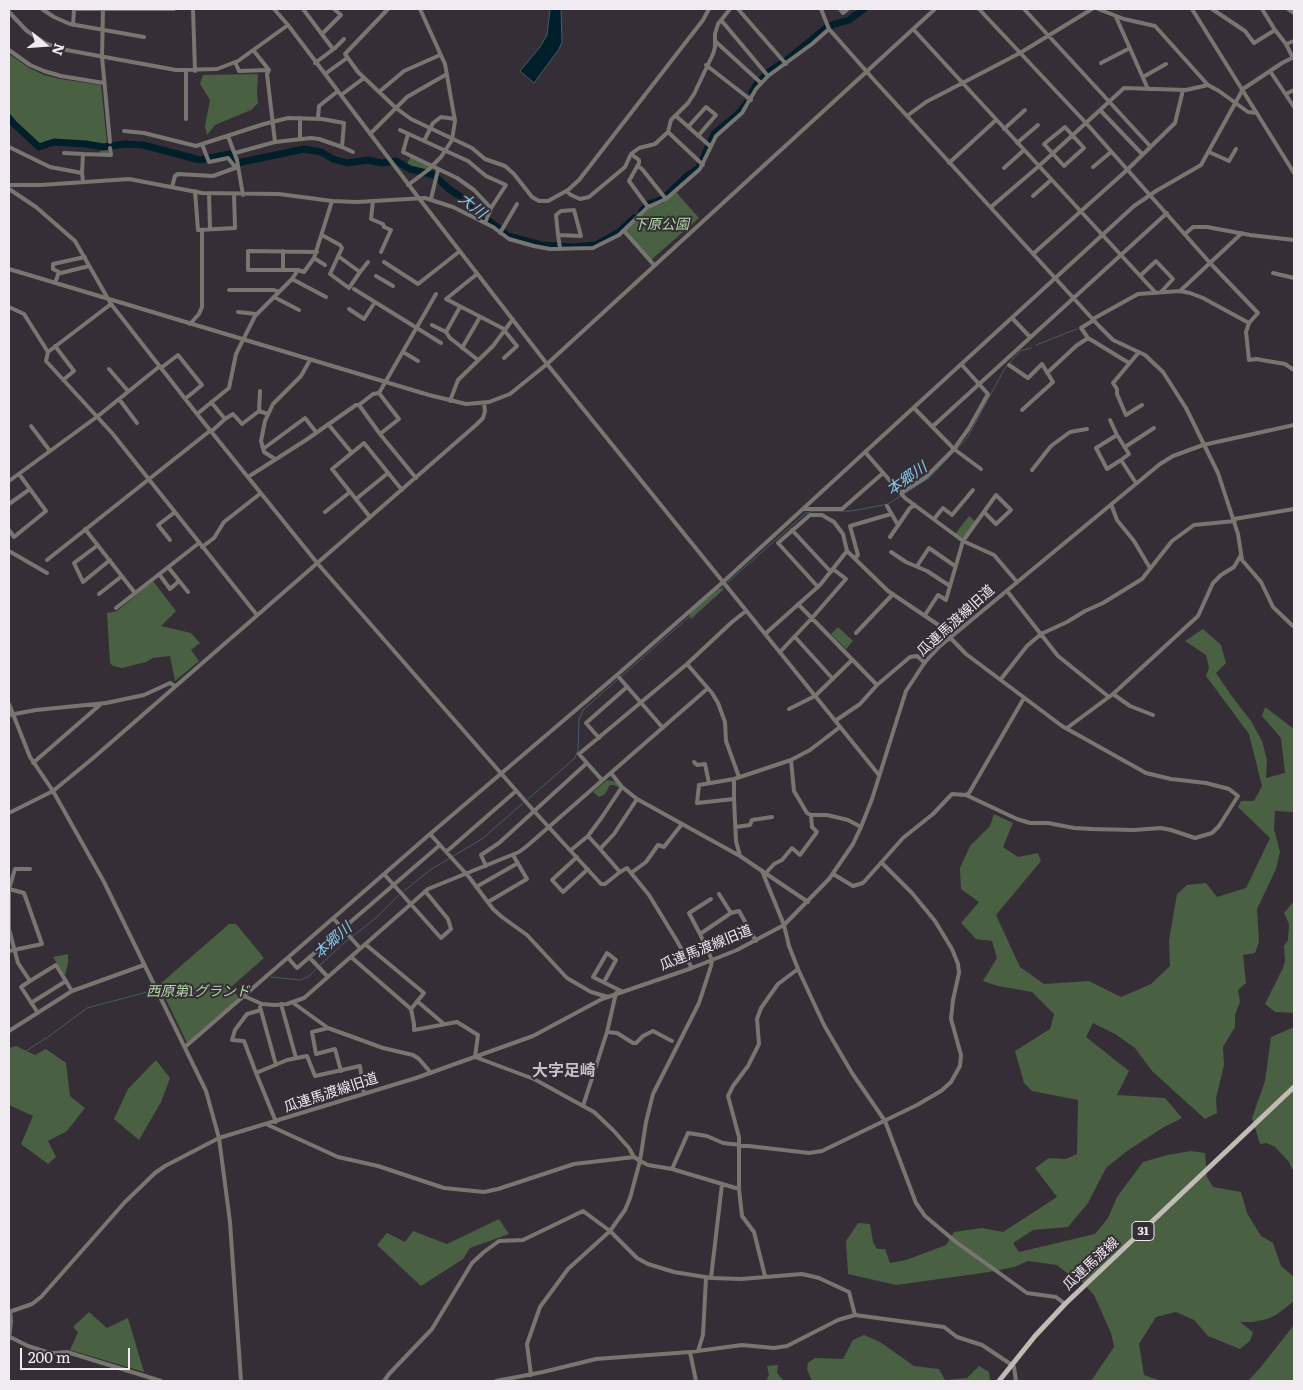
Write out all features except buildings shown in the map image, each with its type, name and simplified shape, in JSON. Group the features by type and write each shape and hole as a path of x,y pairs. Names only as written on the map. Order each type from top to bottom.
{"main road":[{"name":"瓜連馬渡線","path":"999,1381 1035,1336 1065,1304 1294,1087"}],"street":[{"path":"42,9 73,25 144,38"},
{"path":"73,25 74,9 174,9"},
{"path":"103,9 102,57 110,142"},
{"path":"193,9 195,71"},
{"path":"274,9 547,364 879,775"},
{"path":"303,9 333,50"},
{"path":"322,34 341,15 334,9"},
{"path":"388,9 351,46 345,54 347,58 364,78 410,119 472,148 485,159 509,168 536,199 548,201 580,180 703,20 709,9"},
{"path":"408,185 428,170 445,151 452,140 455,119 445,64 420,9"},
{"path":"566,190 571,195 580,199 589,197 625,167 631,154 639,148 655,144 668,132 672,120 694,94 706,65 713,54 716,41 715,34 721,20 730,9"},
{"path":"738,9 784,62"},
{"path":"821,9 829,29 1094,320 1114,340 1139,352 1153,362 1174,387 1218,474 1234,520 1242,560 1261,582 1272,607 1294,627"},
{"path":"840,9 843,13 848,9"},
{"path":"9,269 450,401 466,404 484,403 510,394 547,364 934,9"},
{"path":"979,9 1086,123 1211,264 1258,313 1249,323 1246,332 1249,360 1256,359 1285,364 1294,370"},
{"path":"1024,9 1150,146"},
{"path":"907,116 926,102 1020,52 1092,9"},
{"path":"1098,9 1116,17 1155,26 1208,85 1248,112 1257,113"},
{"path":"1192,9 1294,173"},
{"path":"1212,9 1245,31 1254,43 1275,30"},
{"path":"185,1047 430,834 617,676 723,582 1134,206 1201,165 1243,89 1294,58 1262,9"},
{"path":"1288,9 1294,13"},
{"path":"9,12 28,31 45,43 61,49 142,65 195,71 217,69 235,62 288,25"},
{"path":"1116,17 1148,89"},
{"path":"721,20 767,75"},
{"path":"9,185 129,179 209,193 243,195 279,194 332,202 418,197 431,199 486,220 509,239 542,248 593,248 624,231 647,206 665,197 702,164 708,145 742,113 760,82 829,29"},
{"path":"913,29 1155,292"},
{"path":"315,63 344,39"},
{"path":"716,41 760,82"},
{"path":"1286,44 1294,41"},
{"path":"1100,63 1130,48"},
{"path":"9,50 30,65 44,71 61,76 104,83"},
{"path":"254,50 269,70"},
{"path":"379,92 404,71 440,55"},
{"path":"325,74 347,58"},
{"path":"235,62 239,71 269,70"},
{"path":"1143,78 1166,64"},
{"path":"706,65 750,99"},
{"path":"186,70 186,119"},
{"path":"269,70 267,74 274,121 274,142"},
{"path":"1270,71 1294,107"},
{"path":"370,134 407,97 446,74"},
{"path":"318,118 319,106 364,78"},
{"path":"991,208 1124,88 1183,90 1208,85"},
{"path":"1033,254 1127,170 1175,123 1183,90"},
{"path":"1286,94 1294,90"},
{"path":"688,127 706,107 716,115 698,136"},
{"path":"1004,129 1025,110"},
{"path":"1100,110 1142,154"},
{"path":"676,116 708,145"},
{"path":"424,141 433,124 441,117 455,119"},
{"path":"300,118 300,138"},
{"path":"124,131 144,133 196,146 274,121 318,118 344,122 342,147"},
{"path":"950,163 996,120"},
{"path":"1017,143 1038,125"},
{"path":"1065,126 1073,136 1084,148 1064,166 1044,144 1065,126"},
{"path":"400,130 468,161 486,176 506,185 491,208 486,220"},
{"path":"668,132 702,164"},
{"path":"408,134 403,152 432,166 438,171 457,178 474,190 491,208"},
{"path":"228,136 237,160 243,195"},
{"path":"235,153 274,142 300,138 319,139 353,152"},
{"path":"202,144 209,162 228,158 237,168"},
{"path":"9,147 50,167 82,172"},
{"path":"64,153 111,155 110,148"},
{"path":"1209,152 1229,161 1236,149"},
{"path":"1004,168 1024,150"},
{"path":"1093,168 1111,152"},
{"path":"83,182 84,154"},
{"path":"631,154 639,160 638,166 629,181 647,206"},
{"path":"638,166 665,197"},
{"path":"172,187 175,176 178,174 213,176 237,168"},
{"path":"431,199 438,171"},
{"path":"1033,196 1051,180"},
{"path":"9,189 36,207 69,235 85,257 111,304 196,414 318,564 548,827 601,884 606,884 626,868 631,873 649,895 692,968"},
{"path":"196,191 198,230 235,228 234,194"},
{"path":"209,193 210,229"},
{"path":"372,201 371,219 391,230 380,252"},
{"path":"317,252 248,252 248,270 298,270 304,272 317,252 332,202"},
{"path":"500,233 517,204"},
{"path":"558,235 582,236 574,210 561,211 556,215 558,235 560,248"},
{"path":"932,427 1167,213"},
{"path":"1185,234 1193,227 1207,227 1275,239 1294,240"},
{"path":"190,324 199,314 202,307 202,230"},
{"path":"624,231 654,265"},
{"path":"1180,291 1242,233"},
{"path":"322,235 342,248 330,274 349,288 368,262"},
{"path":"384,262 418,284 460,250"},
{"path":"282,270 283,252"},
{"path":"338,256 360,272"},
{"path":"85,257 53,264 53,269 61,273 89,266"},
{"path":"314,258 325,265"},
{"path":"1140,276 1156,261 1174,279 1161,292"},
{"path":"196,414 229,388 236,354 256,314 280,292 298,270"},
{"path":"55,283 59,272"},
{"path":"478,274 446,299 498,324 504,329 517,346 504,358"},
{"path":"1274,274 1294,278"},
{"path":"376,276 393,286"},
{"path":"292,279 326,297"},
{"path":"354,289 441,343"},
{"path":"229,290 274,290 280,292"},
{"path":"1129,364 1088,338 1081,328 1138,294 1180,291 1190,293 1249,323"},
{"path":"379,393 436,294"},
{"path":"274,297 299,310"},
{"path":"349,309 364,319 375,302"},
{"path":"111,304 48,352 46,361 98,416 257,616"},
{"path":"9,307 24,314 48,352"},
{"path":"446,332 460,307"},
{"path":"238,312 256,314"},
{"path":"462,348 480,317"},
{"path":"1012,318 1030,337"},
{"path":"450,401 458,380 493,346 513,319"},
{"path":"432,326 446,332 462,348 478,360"},
{"path":"1047,373 1076,346 1088,338"},
{"path":"55,346 74,371 63,380"},
{"path":"403,352 418,361"},
{"path":"1139,352 1113,382 1117,389 1116,394 1126,414 1142,405"},
{"path":"9,481 178,355 202,385 186,400"},
{"path":"275,460 264,452 261,441 268,414 273,404 301,376 310,360"},
{"path":"901,493 926,478 956,451 988,394 962,364"},
{"path":"1009,365 1028,378 1042,364 1053,382 1022,410"},
{"path":"109,369 128,391"},
{"path":"46,560 148,478 233,414 242,424 259,411 260,392"},
{"path":"248,477 356,404 359,405 373,394 379,393"},
{"path":"379,393 399,419 380,434"},
{"path":"118,399 137,423"},
{"path":"212,402 226,420"},
{"path":"9,813 53,791 91,760 481,421 485,411 484,403"},
{"path":"359,405 416,478"},
{"path":"914,408 956,451 981,469"},
{"path":"259,411 268,414"},
{"path":"263,448 305,418 316,432"},
{"path":"1110,420 1129,454 1107,469 1096,448 1117,435"},
{"path":"328,424 352,453"},
{"name":"瓜連馬渡線旧道","path":"9,1312 32,1304 41,1297 125,1202 155,1173 219,1138 268,1125 431,1073 532,1036 618,992 712,960 756,941 784,925 833,874 853,844 879,775 902,702 914,678 925,663 951,637 1136,483 1172,456 1203,445 1294,425"},
{"path":"31,426 50,451"},
{"path":"1125,447 1154,428"},
{"path":"1032,470 1051,446 1070,432 1087,429"},
{"path":"370,517 332,469 364,443 402,490"},
{"path":"865,452 905,498 963,541 994,555 1018,582"},
{"path":"1121,460 1136,483"},
{"path":"356,499 388,473"},
{"path":"803,509 842,510 883,473"},
{"path":"9,530 14,537 46,511 19,474"},
{"path":"9,504 30,489"},
{"path":"934,519 943,508 952,515 973,490"},
{"path":"325,512 350,492"},
{"path":"116,608 158,574 214,538 224,522 261,493"},
{"path":"926,615 938,595 946,600 963,541 996,495 1011,510 996,524 984,512"},
{"path":"1111,504 1117,520 1134,541 1150,568"},
{"path":"890,537 910,508 915,505"},
{"path":"887,506 898,525"},
{"path":"809,509 810,515"},
{"path":"1001,679 1027,646 1042,634 1103,603 1142,578 1172,541 1194,525 1294,509"},
{"path":"170,540 158,525 175,512"},
{"path":"855,558 858,555 850,526 891,514"},
{"path":"818,587 778,543 810,515 822,516 834,522 843,534 847,551 893,594 926,615 951,637 966,654 1062,726 1146,773 1172,779 1206,783 1229,789 1238,796 1219,826 1212,833 1195,838 1161,828 1134,830 1092,829 1048,823 1030,823 1017,819 966,795 952,794 933,814 907,834 862,883 855,886 833,874"},
{"path":"85,529 136,593"},
{"path":"780,652 846,579 832,571 792,530"},
{"path":"98,545 74,564 83,582 110,560"},
{"path":"917,566 929,548 955,566"},
{"path":"9,551 47,573"},
{"path":"765,634 818,587 847,551"},
{"path":"891,552 950,586"},
{"path":"1067,728 1111,696 1198,616 1213,583 1220,575 1234,567 1241,555"},
{"path":"168,567 188,592"},
{"path":"158,574 170,589 180,581"},
{"path":"99,594 122,576"},
{"path":"1007,591 1058,656 1111,696 1153,715"},
{"path":"856,633 893,594"},
{"path":"798,604 877,685"},
{"path":"602,780 579,754 687,664 746,611"},
{"path":"795,637 833,679"},
{"path":"834,721 860,704 877,685 910,657 917,656 925,663"},
{"path":"789,709 814,696 852,660"},
{"path":"687,664 718,703 725,722 726,741 736,778 734,799 736,841 740,856"},
{"path":"617,676 663,728"},
{"path":"11,714 101,704 144,694 170,684 175,686"},
{"path":"599,738 586,723 627,687"},
{"path":"244,996 258,1003 281,1004 304,998 425,891 518,852 707,689"},
{"path":"966,795 1024,698"},
{"path":"9,704 11,714 33,763 53,791 104,882 206,1091 219,1138 230,1222 241,1381"},
{"path":"33,763 101,704"},
{"path":"734,799 697,803 699,785 736,778 791,760 810,750 840,727"},
{"path":"791,760 794,791 803,807 811,814 827,814 848,820 861,827"},
{"path":"694,762 697,765 705,764 709,783"},
{"path":"486,866 481,855 492,849 587,763"},
{"path":"611,773 637,799 740,856 808,902"},
{"path":"571,850 588,836 622,786"},
{"path":"447,853 516,791"},
{"path":"600,849 614,834 637,799"},
{"path":"764,872 782,860 792,848 800,855 817,832 812,827 811,814"},
{"path":"736,827 750,824 752,820 772,817"},
{"path":"631,873 646,862 658,845 664,846 682,824"},
{"path":"430,834 502,917 527,935 568,978 591,992 608,997"},
{"path":"588,836 620,872"},
{"path":"288,958 297,968 440,845"},
{"path":"488,902 527,879 512,855"},
{"path":"577,857 552,880 563,892 588,870"},
{"path":"476,887 518,863"},
{"path":"672,1169 688,1133 707,1136 722,1143 809,1153 822,1152 917,1105 948,1086 958,1071 961,1056 951,1019 959,973 958,964 955,954 935,921 912,893 882,863"},
{"path":"30,869 15,869 10,889 9,929 18,963 30,981"},
{"path":"764,872 798,969 824,1025 852,1073 885,1121 916,1203 925,1216 956,1242 1027,1293 1056,1297 1065,1304"},
{"path":"384,874 441,938 451,929 448,919 425,891"},
{"path":"9,951 42,944 24,892 10,889"},
{"path":"719,894 731,913"},
{"path":"530,1375 527,1344 540,1307 568,1269 610,1231 625,1210 630,1198 640,1161 646,1122 653,1094 699,1003 712,960 689,913 711,899"},
{"path":"700,934 731,913 739,911 756,941"},
{"path":"334,918 360,948"},
{"path":"366,944 424,993 411,1009"},
{"path":"583,1106 618,992 593,977 607,953 616,960 604,982"},
{"path":"309,957 328,978"},
{"path":"351,957 411,1009 414,1030 457,1022 478,1035 475,1057 534,1079 601,1117 629,1148 634,1157 640,1161 648,1165 672,1169 739,1188"},
{"path":"38,1014 21,987 56,965 72,991"},
{"path":"9,1031 72,991 144,965"},
{"path":"765,1276 754,1232 742,1216 739,1188 739,1144 737,1127 728,1096 748,1066 758,1044 756,1019 761,1008 778,984 798,969"},
{"path":"31,1003 66,981"},
{"path":"292,1002 328,1028 419,1059 431,1073"},
{"path":"417,1002 444,1024"},
{"path":"258,1003 276,1065"},
{"path":"281,1004 296,1058"},
{"path":"260,1010 247,1014 235,1030 232,1040 244,1041 276,1122"},
{"path":"316,1054 312,1032 328,1028"},
{"path":"607,1032 617,1033 636,1043 653,1031 672,1040"},
{"path":"256,1072 296,1058 335,1049 341,1071"},
{"path":"307,1056 315,1076 360,1066 364,1094"},
{"path":"268,1125 338,1157 378,1166 444,1188 484,1192 574,1164 634,1157"},
{"path":"698,1351 703,1335 708,1278 722,1184"},
{"path":"384,1381 432,1329 472,1263 484,1252 499,1241 523,1240 583,1211 610,1231 637,1258 648,1264 674,1272 708,1278 802,1274 819,1278 848,1292 855,1315"},
{"path":"9,1312 9,1338 47,1352 67,1352 161,1381"},
{"path":"496,1381 596,1359 690,1352 742,1345 774,1348 787,1346 838,1320 855,1315 944,1327 958,1337 982,1344 1012,1365 1016,1381"},
{"path":"690,1352 696,1381"}],"green space":[{"path":"9,54 29,68 44,75 101,85 108,153 100,153 101,146 98,143 54,140 38,145 17,126 9,115"},
{"path":"258,74 258,103 251,110 215,125 207,135 205,126 210,100 200,84 203,75"},
{"path":"411,156 427,165 428,168 424,172 406,166"},
{"name":"下原公園","path":"676,192 699,218 651,260 626,231 645,212 665,201"},
{"path":"969,516 976,522 963,539 955,534"},
{"path":"153,581 176,611 161,626 191,633 200,643 191,650 199,661 175,681 170,656 153,658 146,662 122,668 113,666 110,663 107,613 117,611"},
{"path":"718,589 724,589 691,619 689,614"},
{"path":"838,627 853,641 846,649 831,634"},
{"path":"1203,629 1221,645 1226,663 1216,673 1251,721 1262,741 1267,760 1266,778 1285,773 1281,738 1262,716 1265,707 1294,729 1294,819 1293,812 1275,811 1274,829 1280,852 1276,869 1257,909 1259,942 1255,953 1243,955 1246,983 1238,990 1240,1002 1235,1015 1235,1027 1223,1047 1224,1065 1216,1098 1217,1113 1205,1119 1152,1071 1135,1048 1115,1034 1093,1023 1086,1037 1129,1071 1117,1095 1165,1098 1182,1118 1164,1127 1127,1151 1106,1168 1088,1203 1068,1227 1033,1230 1013,1243 1019,1252 1095,1234 1108,1218 1117,1197 1143,1162 1191,1151 1205,1153 1207,1177 1213,1187 1241,1192 1247,1213 1261,1236 1273,1243 1281,1266 1294,1277 1294,1301 1276,1315 1267,1319 1240,1322 1253,1332 1250,1341 1240,1349 1208,1336 1194,1320 1176,1312 1156,1317 1139,1344 1144,1375 1161,1381 1091,1381 1114,1347 1111,1333 1094,1295 1078,1277 1067,1273 1057,1265 1028,1261 1014,1267 989,1272 896,1285 848,1274 846,1241 858,1223 870,1224 873,1242 877,1249 885,1249 890,1263 906,1260 946,1245 954,1232 982,1228 1003,1232 1057,1197 1035,1168 1049,1158 1066,1159 1077,1154 1078,1100 1032,1091 1024,1083 1015,1051 1050,1029 1054,1014 1032,992 998,986 983,981 997,958 992,941 976,939 961,923 979,902 961,889 960,868 970,846 990,826 994,814 1013,823 1003,847 1018,857 1038,853 1041,861 996,915 1020,967 1044,984 1089,981 1121,997 1151,984 1170,966 1169,940 1177,894 1187,885 1206,883 1217,897 1246,888 1270,838 1238,807 1241,801 1254,801 1262,786 1249,734 1206,676 1209,668 1206,655 1185,641"},
{"path":"607,780 617,782 620,788 610,785 605,794 599,797 593,792"},
{"path":"1294,901 1294,1013 1275,1012 1265,1004 1285,961 1284,946 1288,940 1289,924 1284,913"},
{"name":"西原第1グランド","path":"229,924 236,924 264,958 231,987 239,998 187,1043 159,985"},
{"path":"68,954 68,963 65,976 53,957"},
{"path":"1294,1027 1294,1169 1292,1169 1289,1162 1275,1147 1267,1143 1260,1144 1252,1118 1265,1081 1271,1037"},
{"path":"16,1046 35,1055 46,1049 66,1063 70,1096 85,1108 67,1131 48,1141 56,1157 48,1164 21,1144 33,1116 9,1105 9,1048"},
{"path":"156,1060 170,1078 161,1102 139,1140 114,1119 128,1089"},
{"path":"499,1219 509,1234 470,1248 463,1259 421,1286 377,1245 387,1233 405,1242 413,1231 447,1244"},
{"path":"89,1312 107,1328 128,1318 144,1372 70,1350 78,1332 73,1327"},
{"path":"1294,1325 1294,1381 1248,1381 1260,1368"},
{"path":"864,1335 880,1342 914,1366 939,1369 945,1380 967,1378 979,1366 989,1372 990,1381 812,1381 807,1369 808,1363 815,1358 843,1359 853,1340"},
{"path":"778,1365 777,1373 784,1381 766,1381 769,1375 767,1366"}],"water":[{"path":"550,9 561,9 562,42 534,83 520,71 540,47 547,35"}],"waterway":[{"name":"大川","path":"752,92 770,71 787,60 826,28 849,20 864,9"},
{"name":"大川","path":"642,211 648,204 661,200 687,176 699,168 714,134 737,115 746,104"},
{"name":"大川","path":"9,118 39,147 54,142 103,147 125,144 143,145 200,160 229,154 235,163 304,149 321,152 333,159 347,163 368,160 381,163 396,161 410,169 434,175 508,236 541,245 573,247 596,245 619,232 634,218"},
{"name":"本郷川","path":"1036,345 1077,329"},
{"name":"本郷川","path":"728,582 806,513 814,511 851,511 888,504 929,478 967,438 1005,368 1020,351 1031,348"},
{"name":"本郷川","path":"528,799 575,758 578,750 579,720 583,710 723,587"},
{"name":"本郷川","path":"404,891 430,870 482,839 523,803"},
{"name":"本郷川","path":"319,966 377,917 399,895"},
{"name":"本郷川","path":"271,977 300,980 308,977 316,969"},
{"name":"本郷川","path":"9,1052 20,1055 87,1008 151,991"}],"district":[{"name":"大字足崎","path":"564,1071"}]}
